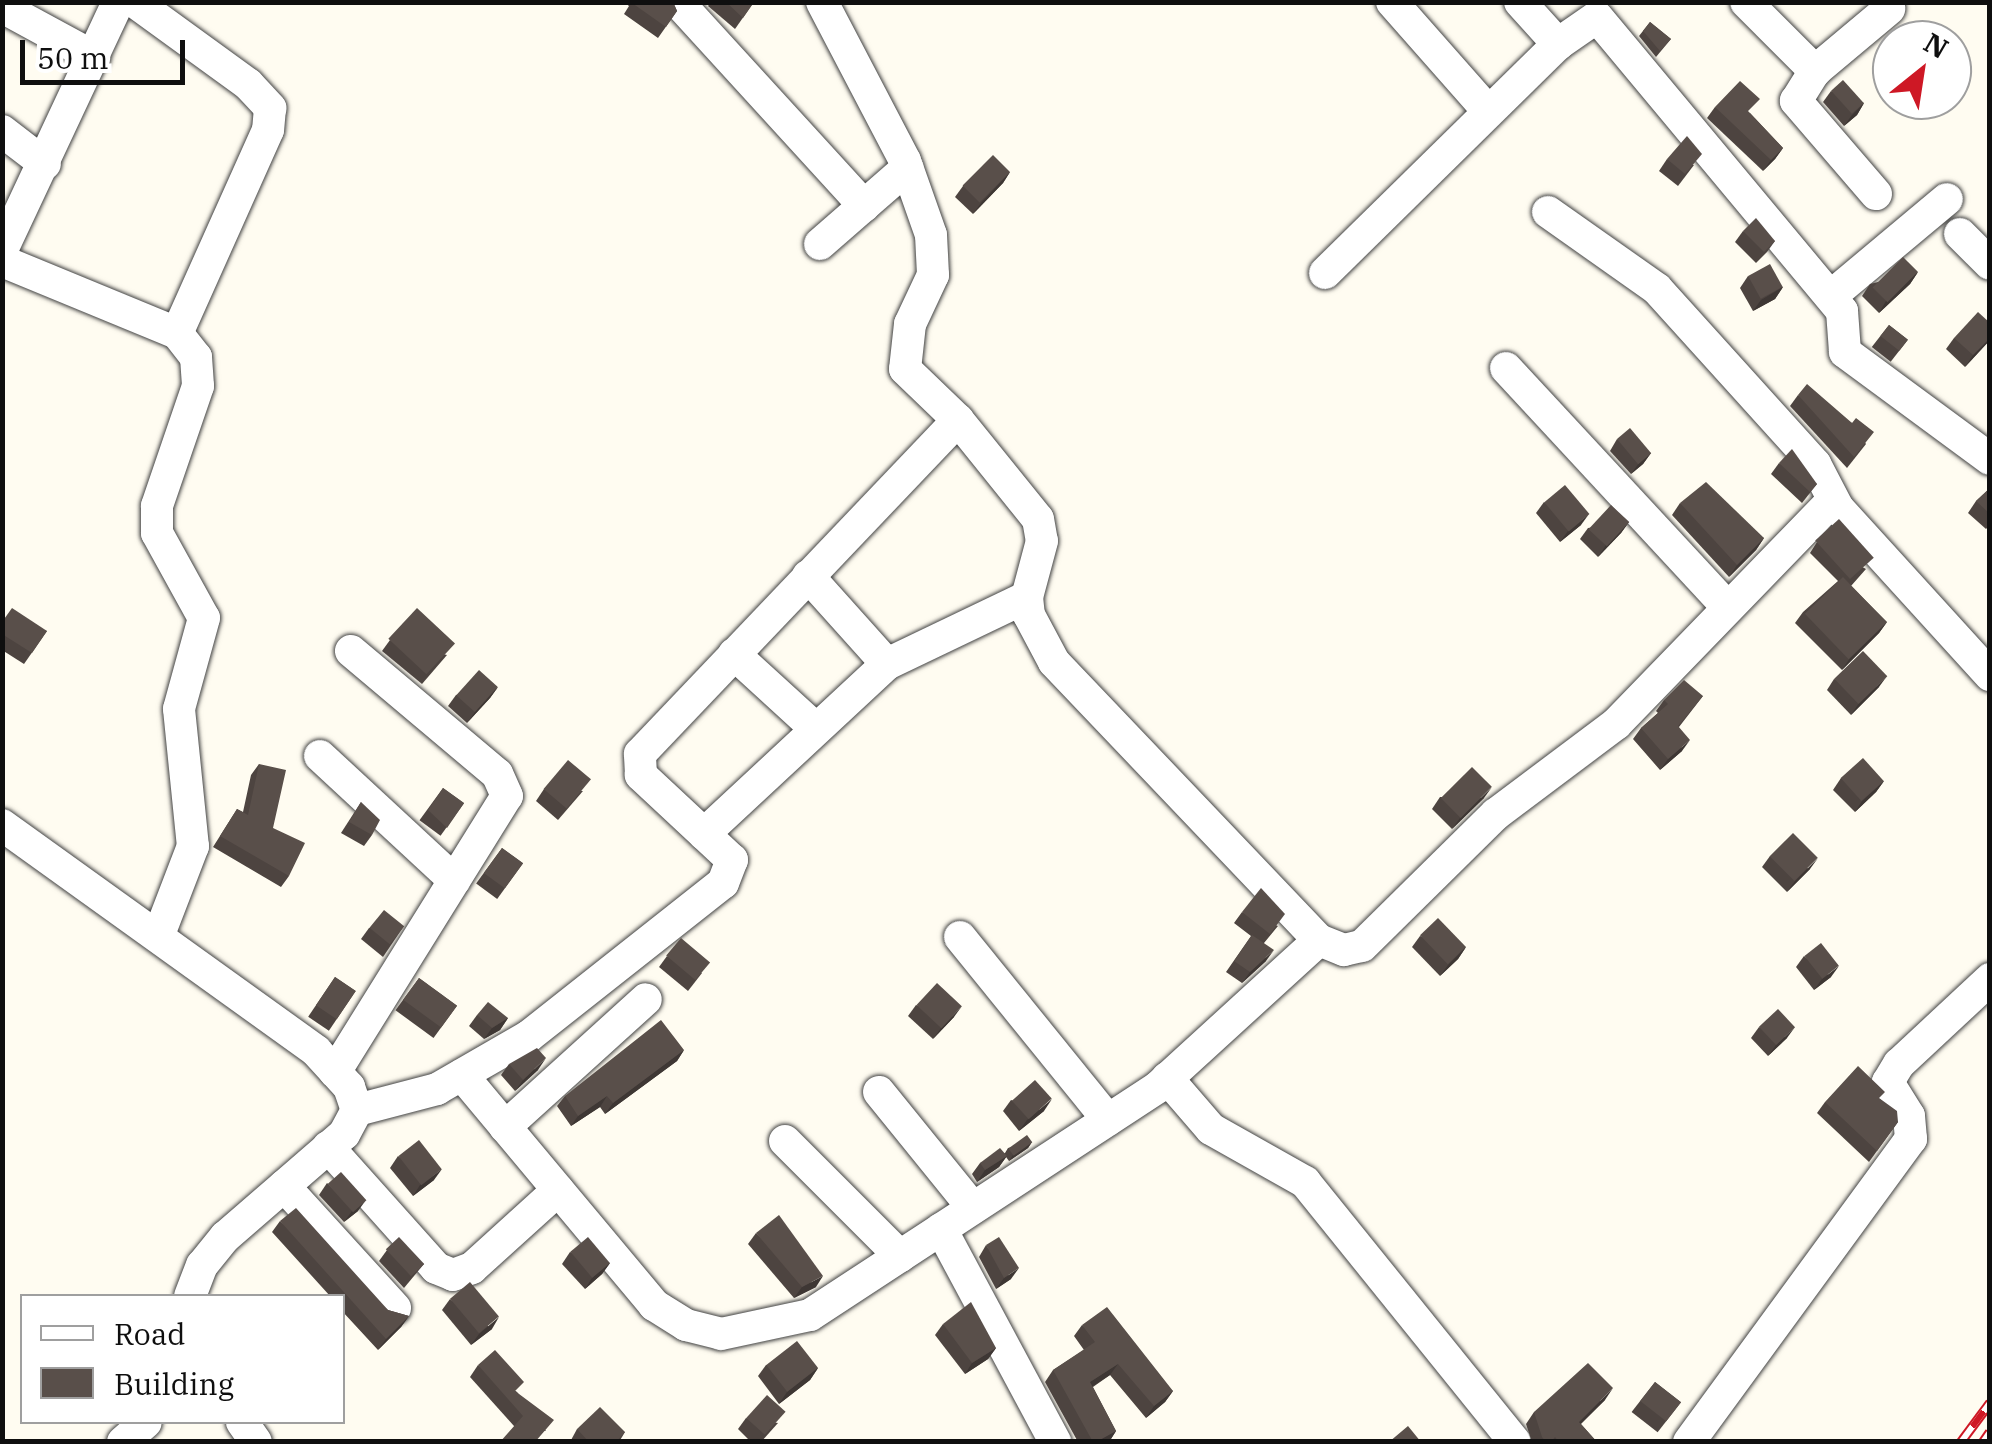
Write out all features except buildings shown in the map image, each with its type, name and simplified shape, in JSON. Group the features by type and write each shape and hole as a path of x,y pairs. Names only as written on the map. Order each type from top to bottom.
{"street":[{"path":"2,250 118,2"},
{"path":"135,2 248,84 270,108 268,130 177,333"},
{"path":"678,2 864,206"},
{"path":"822,2 907,168 931,235 933,275 910,324 905,369 958,420 1038,519 1042,541 1026,597 1029,616 1054,662 1320,940 1344,950 1362,946 1496,814 1616,724 1817,511 1838,508"},
{"path":"1392,2 1488,112"},
{"path":"1520,2 1558,44"},
{"path":"1746,2 1816,71"},
{"path":"2,7 94,57"},
{"path":"1876,194 1796,101 1816,71 1889,8"},
{"path":"1325,273 1558,44 1599,10 1830,296 1845,320 1845,352 1990,459"},
{"path":"2,131 45,164"},
{"path":"820,244 907,168"},
{"path":"1830,296 1948,199"},
{"path":"1548,212 1657,289 1815,464 1838,508 1990,675"},
{"path":"1960,234 1990,264"},
{"path":"2,261 177,333 196,357 198,386 157,506 157,533 204,618 179,708 193,846 158,937"},
{"path":"1506,368 1578,454 1727,607"},
{"path":"191,1294 202,1265 226,1236 328,1148 357,1110 438,1090 529,1036 723,883 732,860 641,775 638,764 734,654 958,420"},
{"path":"808,576 886,664"},
{"path":"704,834 814,727 886,664 1026,597"},
{"path":"335,1072 508,796 506,785 351,651"},
{"path":"734,654 814,727"},
{"path":"320,756 454,880"},
{"path":"2,825 316,1050 335,1072 357,1110"},
{"path":"960,937 1108,1120"},
{"path":"462,1076 654,1305 686,1325 720,1334 810,1315 1108,1120 1168,1078 1320,940"},
{"path":"1689,1442 1911,1139 1909,1116 1888,1082 1899,1064 1990,979"},
{"path":"504,1127 646,999"},
{"path":"1168,1078 1211,1128 1306,1182 1515,1442"},
{"path":"879,1092 973,1208"},
{"path":"785,1142 900,1256"},
{"path":"328,1148 436,1268 453,1275 472,1268 558,1190"},
{"path":"284,1186 395,1308"},
{"path":"941,1229 1055,1442"},
{"path":"123,1442 144,1424"}],"railway":[{"path":"1961,1442 1990,1403"},
{"path":"1983,1442 1990,1432"}]}
